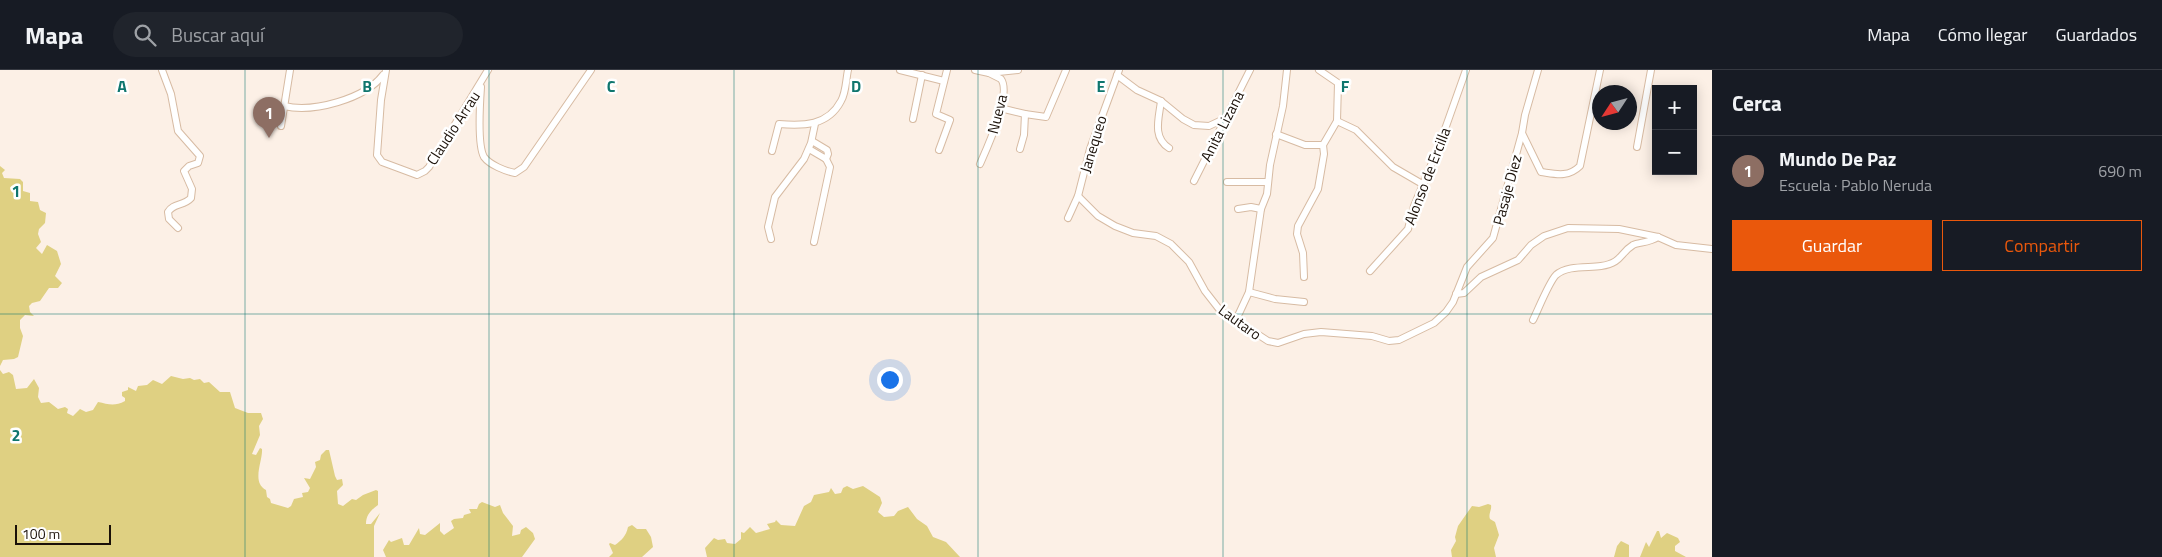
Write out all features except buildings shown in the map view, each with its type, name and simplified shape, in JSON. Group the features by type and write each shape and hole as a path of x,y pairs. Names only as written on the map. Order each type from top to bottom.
{"street":[{"path":"162,70 171,94 178,131 200,156 198,164 188,166 184,171 192,189 191,198 184,203 173,206 168,212 169,219 178,228"},
{"path":"281,126 290,70"},
{"name":"Claudio Arrau","path":"386,71 376,152 377,157 382,162 417,175 425,171 481,86 488,70"},
{"path":"481,86 479,113 482,152 489,162 515,173 524,167 591,70"},
{"path":"772,151 779,124 815,124 828,115 842,100 848,70"},
{"path":"900,70 944,81"},
{"path":"939,150 950,120 936,114 947,70"},
{"path":"975,70 1018,70"},
{"path":"1000,108 1046,117 1066,70"},
{"name":"Anita Lizana","path":"1194,181 1250,70"},
{"path":"1236,320 1249,292 1261,209 1267,194 1267,182 1283,106 1287,70"},
{"path":"1304,277 1303,253 1297,230 1299,222 1318,189 1324,154 1323,146 1337,121 1338,83 1329,72 1319,70"},
{"name":"Alonso de Ercilla","path":"1370,271 1408,229 1414,206 1466,70"},
{"name":"Pasaje Diez","path":"1456,294 1467,267 1487,248 1496,233 1538,70"},
{"path":"1522,133 1540,172 1567,174 1576,170 1580,166 1584,152 1600,70"},
{"path":"1637,147 1651,70"},
{"path":"284,106 308,107 350,98 377,83 386,71"},
{"name":"Nueva","path":"980,164 992,137 1004,84 1001,79 990,71"},
{"path":"1118,73 1137,90 1162,101 1183,119 1194,125 1209,126 1226,118"},
{"name":"Janequeo","path":"1068,218 1078,196 1090,149 1118,73"},
{"path":"913,119 922,76"},
{"path":"1162,101 1158,133 1160,141 1169,148"},
{"path":"1020,149 1024,135 1025,114"},
{"path":"1337,121 1356,130 1393,167 1424,184"},
{"path":"772,239 768,227 775,197 801,164 812,141 815,124"},
{"path":"1276,134 1305,145 1323,146"},
{"path":"812,141 827,150 826,159"},
{"path":"809,149 826,159 830,167 814,242"},
{"path":"1227,182 1267,182"},
{"name":"Lautaro","path":"1078,196 1091,210 1115,226 1133,233 1156,236 1171,244 1189,262 1205,291 1220,309 1271,343 1278,343 1304,334 1321,332 1372,336 1394,341 1403,339 1434,323 1446,312 1456,294"},
{"path":"1238,209 1252,207 1261,209"},
{"path":"1456,294 1464,293 1481,277 1518,260 1531,244 1556,231 1568,228 1618,229 1658,237 1676,245 1712,249"},
{"path":"1534,320 1551,282 1558,274 1569,269 1609,264 1622,257 1633,245 1649,242 1658,237"},
{"path":"1249,292 1275,300 1304,302"}],"shaded area":[{"path":"0,166 5,170 2,173 4,178 20,179 23,182 23,191 30,193 30,201 38,202 40,210 46,213 45,223 39,229 38,234 41,242 36,248 42,254 47,245 57,251 61,264 55,276 62,283 58,288 49,288 40,301 29,306 30,312 34,316 25,315 20,320 23,336 18,357 3,360 0,366"},
{"path":"0,370 3,374 9,372 13,375 16,389 27,388 34,379 39,388 38,397 41,403 49,402 58,409 65,407 68,409 67,413 73,416 80,409 86,412 93,410 98,402 108,404 121,403 125,401 122,392 128,390 128,387 136,391 138,386 147,385 153,380 162,384 171,376 183,379 200,379 204,383 209,382 220,392 230,392 235,408 248,413 261,413 263,419 259,426 260,435 252,454 256,455 260,448 262,449 258,477 271,503 288,508 294,499 303,497 302,493 308,492 310,488 304,478 310,479 316,467 315,462 320,460 321,455 326,450 329,450 337,480 342,479 343,485 337,491 338,504 343,506 352,499 356,500 363,495 378,491 378,505 369,513 366,524 371,524 380,513 374,526 374,557 0,557"},
{"path":"847,486 853,489 863,486 880,497 882,503 878,512 884,517 894,516 898,511 908,507 917,519 927,526 933,537 946,542 960,557 707,557 705,548 714,538 718,540 725,539 727,543 735,544 741,539 741,532 744,533 750,527 756,533 770,529 767,524 776,520 781,525 795,526 804,506 811,502 814,495 829,492 831,488 835,494 841,493 843,488"},
{"path":"482,502 495,507 500,505 503,513 513,526 512,536 520,534 521,530 526,527 533,533 535,539 522,557 386,557 383,550 389,540 391,542 402,538 404,545 409,545 419,528 420,534 425,535 440,523 440,531 444,535 454,528 451,521 463,518 464,515 471,513 469,509 477,509"},
{"path":"1491,505 1490,519 1495,522 1499,535 1494,548 1496,557 1452,557 1451,550 1456,541 1455,537 1458,526 1472,506 1479,507"},
{"path":"632,525 637,529 646,529 651,537 653,547 642,557 609,557 613,553 609,544 615,545 620,541 628,527"},
{"path":"1657,531 1659,531 1661,538 1667,533 1678,538 1680,542 1675,546 1675,551 1686,557 1640,557 1646,542 1649,547"},
{"path":"1621,541 1629,545 1629,557 1614,557 1617,546"}],"place":[{"name":"Mundo De Paz","path":"269,138"}]}
